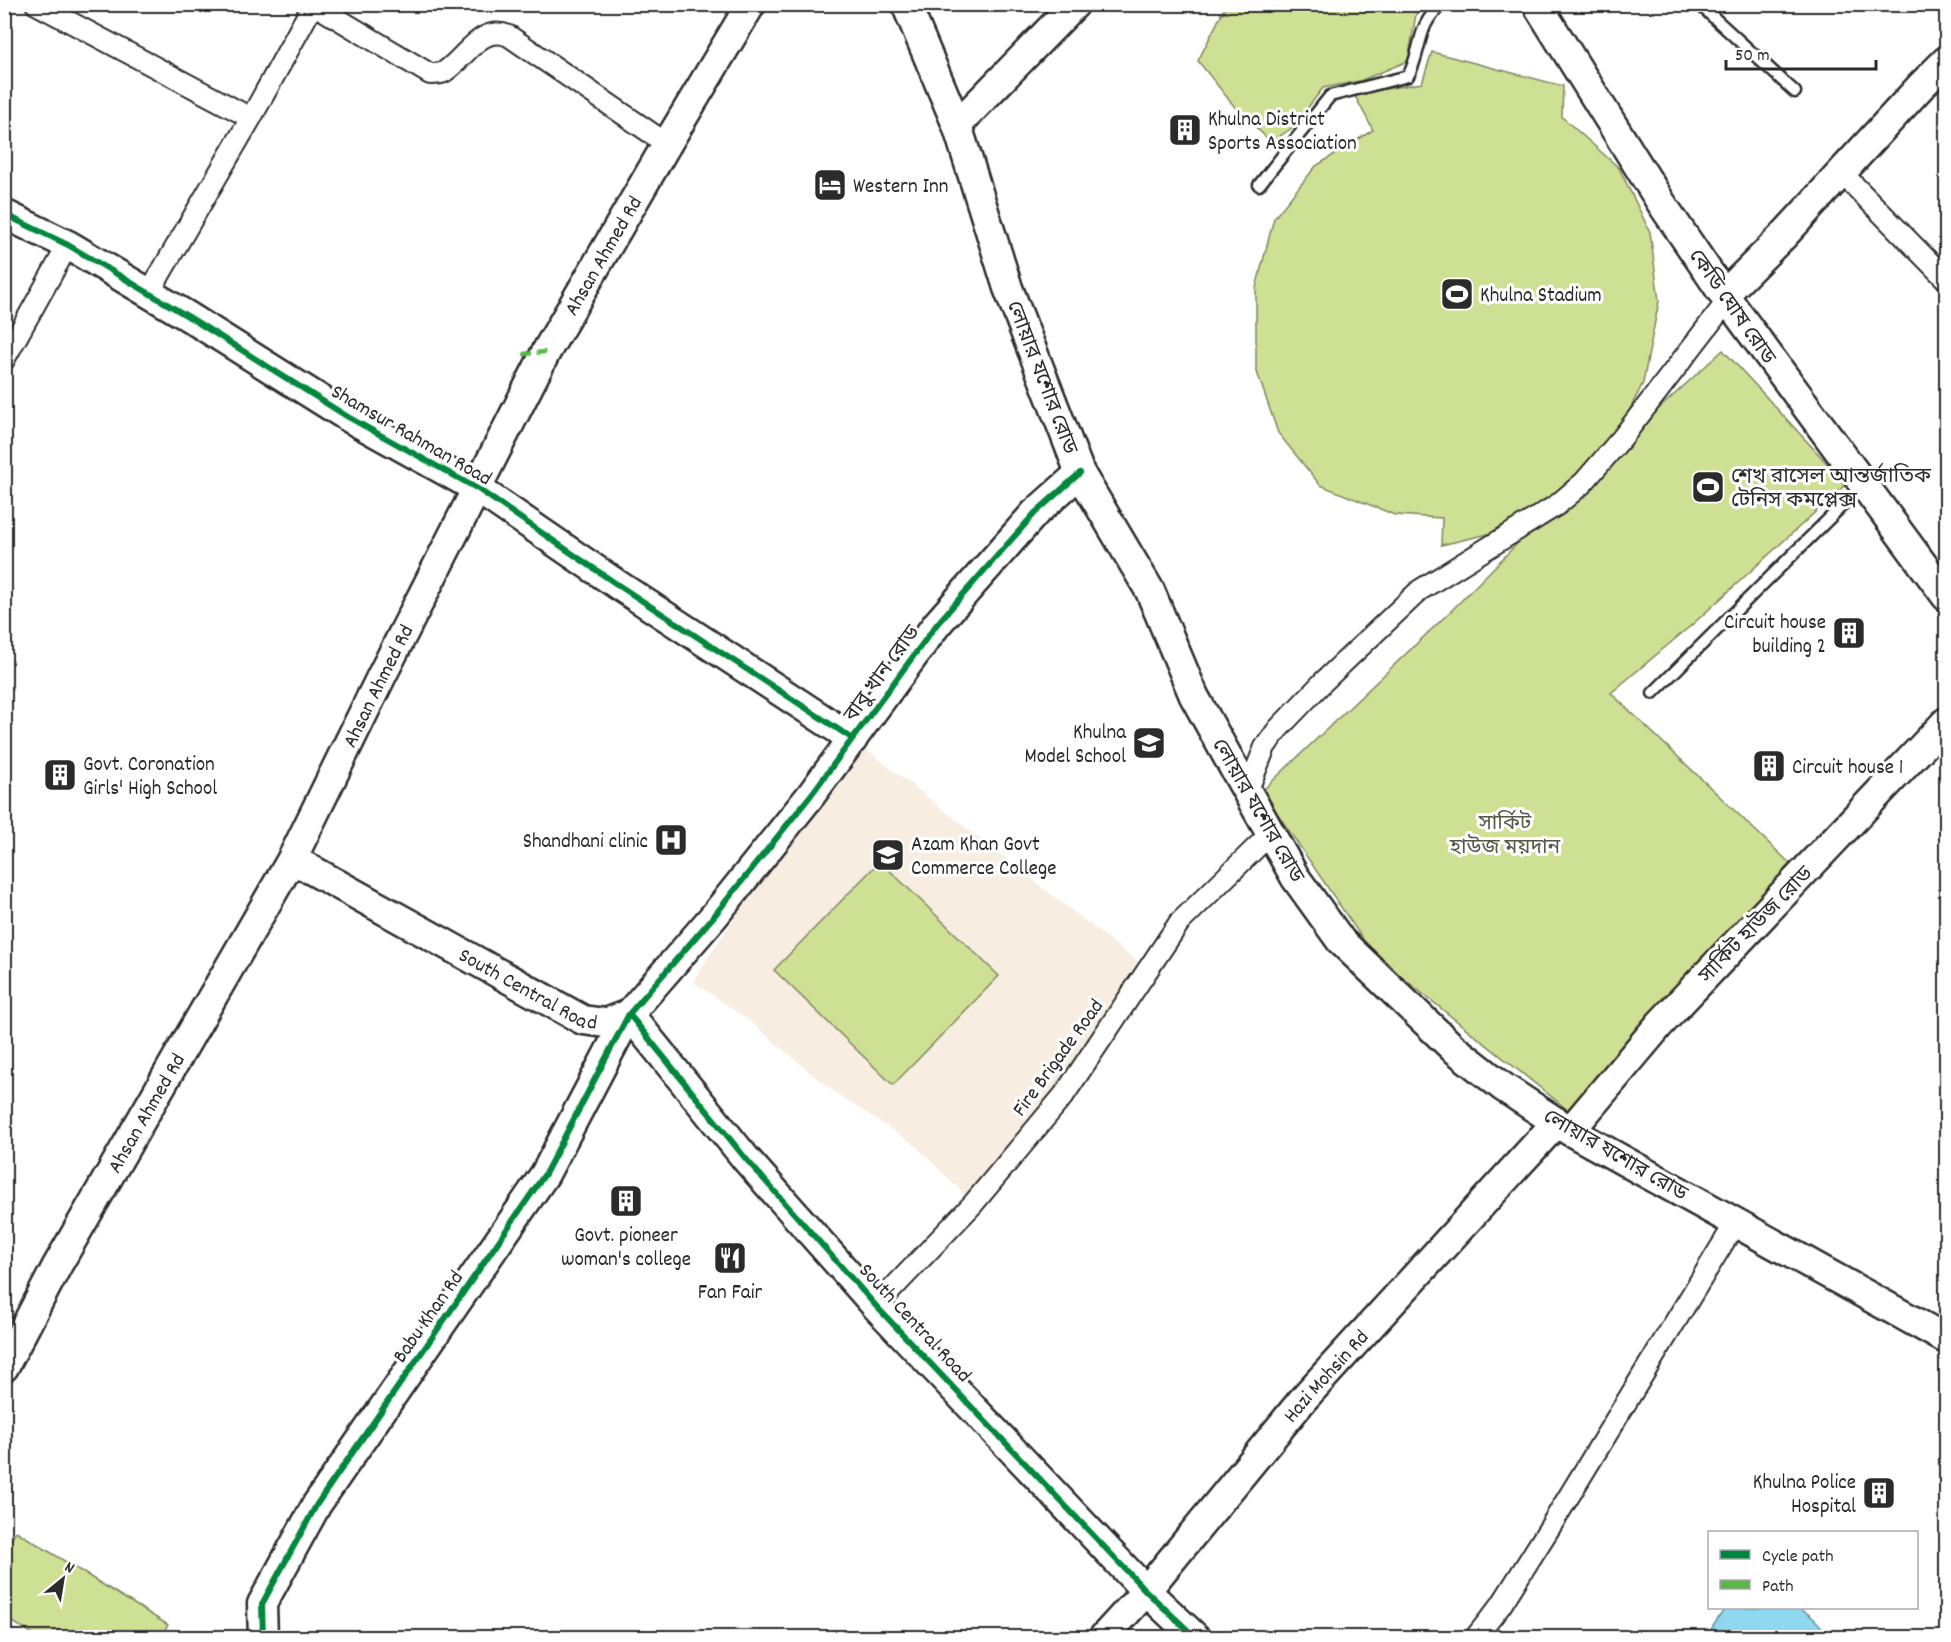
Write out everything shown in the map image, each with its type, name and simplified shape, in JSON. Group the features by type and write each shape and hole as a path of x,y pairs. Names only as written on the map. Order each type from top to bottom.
{"street":[{"path":"36,4 251,118"},
{"name":"Ahsan Ahmed Rd","path":"4,1367 57,1266 292,859 381,677 546,352 751,4"},
{"name":"লোয়ার যশোর রোড","path":"906,4 957,125 1008,288 1080,473 1150,591 1194,696 1245,788 1295,877 1341,941 1452,1047 1503,1087 1564,1127 1947,1339"},
{"path":"957,125 1075,4"},
{"name":"কেডি ঘোষ রোড","path":"1537,4 1662,204 1726,297 1947,596"},
{"path":"149,293 251,118 313,5 430,74 442,74 487,34 498,32 509,36 667,144"},
{"path":"1245,788 1251,782 1265,747 1278,729 1324,681 1420,590 1549,510 1583,483 1622,438 1726,297 1947,61"},
{"path":"1841,172 1947,279"},
{"name":"Shamsur Rahman Road","path":"4,214 68,245 348,417 478,489 618,585 853,739"},
{"path":"4,360 68,245"},
{"name":"বাবু খান রোড","path":"629,1014 714,916 812,795 937,624 1035,513 1080,473"},
{"name":"সার্কিট হাউজ রোড","path":"1564,1127 1947,722"},
{"name":"Fire Brigade Road","path":"876,1306 973,1204 1064,1095 1179,923 1271,833"},
{"name":"South Central Road","path":"292,859 583,1020 605,1023 629,1014 746,1159 876,1306 1146,1591 1196,1638"},
{"name":"Babu Khan Rd","path":"263,1638 262,1604 317,1504 545,1174 629,1014"},
{"name":"Hazi Mohsin Rd","path":"1103,1638 1146,1591 1305,1397 1564,1127"},
{"path":"1475,1638 1501,1605 1552,1524 1736,1222"}],"lane":[{"path":"1259,185 1330,96 1408,76 1424,26 1443,4"},
{"path":"1699,4 1795,92"},
{"path":"1653,693 1863,485"}],"shaded area":[{"name":"Azam Khan Govt Commerce College","path":"853,739 1148,970 1064,1095 969,1199 915,1145 830,1089 752,1023 693,981"}],"green space":[{"path":"1226,4 1426,5 1416,14 1408,61 1360,81 1323,88 1292,128 1271,142 1234,106 1198,61"},
{"name":"সার্কিট হাউজ ময়দান","path":"1432,52 1563,86 1562,117 1619,168 1650,232 1659,301 1643,383 1613,443 1581,480 1723,350 1846,484 1694,623 1611,693 1797,870 1568,1110 1373,954 1262,791 1454,608 1563,497 1510,529 1441,545 1442,518 1395,515 1320,485 1278,433 1256,369 1256,288 1274,218 1316,166 1373,130 1354,94 1422,83"},
{"name":"Azam Khan Govt Commerce College","path":"880,861 999,976 893,1085 774,970"},
{"path":"16,1531 168,1625 160,1637 37,1637 5,1617 5,1551"}],"water":[{"path":"1724,1609 1798,1609 1815,1620 1826,1637 1706,1637"}],"marked path":[{"path":"523,354 546,352"}],"cycle path":[{"path":"4,214 68,245 189,317 348,417 478,489 618,585 853,739"},
{"path":"263,1638 262,1604 317,1504 545,1174 629,1014 714,916 811,795 937,624 1035,513 1080,473"},
{"path":"629,1014 746,1159 876,1306 1146,1591 1196,1638"}],"place":[{"name":"Khulna District Sports Association","path":"1185,130"},
{"name":"Western Inn","path":"830,185"},
{"name":"Khulna Stadium","path":"1457,294"},
{"name":"শেখ রাসেল আন্তর্জাতিক টেনিস কমপ্লেক্স","path":"1708,487"},
{"name":"Circuit house building 2","path":"1849,633"},
{"name":"Khulna Model School","path":"1149,743"},
{"name":"Circuit house 1","path":"1769,766"},
{"name":"Govt. Coronation Girls' High School","path":"60,775"},
{"name":"Shandhani clinic","path":"671,840"},
{"name":"Azam Khan Govt Commerce College","path":"888,855"},
{"name":"Govt. pioneer woman's college","path":"626,1201"},
{"name":"Fan Fair","path":"730,1258"},
{"name":"Khulna Police Hospital","path":"1879,1493"}]}
